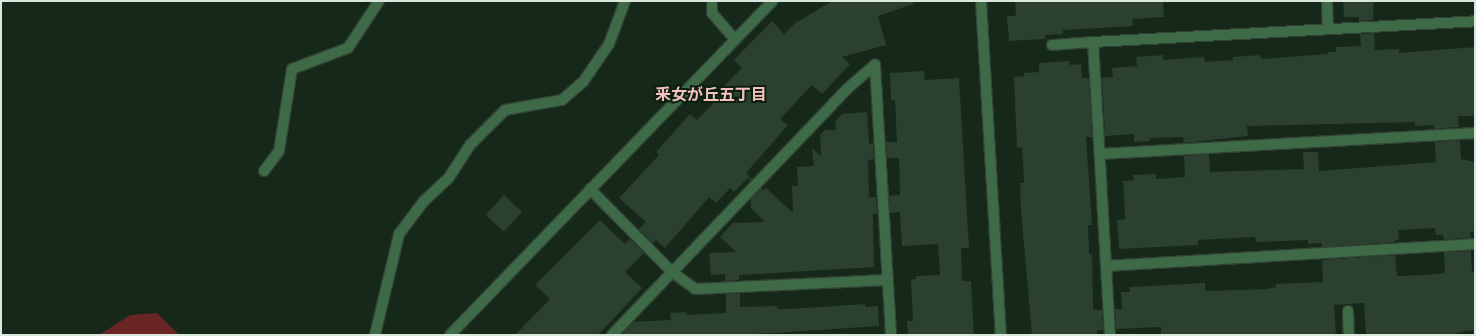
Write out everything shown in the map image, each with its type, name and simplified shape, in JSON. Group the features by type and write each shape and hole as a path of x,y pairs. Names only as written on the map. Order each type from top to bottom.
{"street":[{"path":"264,171 278,151 292,69 348,48 379,1"},
{"path":"375,335 399,234 424,202 448,178 470,145 505,110 562,100 583,82 609,44 625,1"},
{"path":"712,1 712,13 734,38"},
{"path":"450,335 734,38 772,1"},
{"path":"981,1 1001,335"},
{"path":"1326,1 1328,28"},
{"path":"1052,45 1328,28 1475,21"},
{"path":"1093,42 1110,335"},
{"path":"612,335 847,89 875,65 891,335"},
{"path":"1100,154 1475,133"},
{"path":"590,189 672,272 694,289 888,280"},
{"path":"1106,266 1475,244"},
{"path":"1348,311 1349,335"}],"shaded area":[{"path":"157,313 179,335 99,335 130,315"}],"building":[{"path":"832,1 913,1 913,4 878,16 886,45 842,57 850,64 822,94 812,85 780,119 788,125 746,173 752,179 750,181 749,177 734,192 730,188 716,203 709,197 665,248 656,240 653,243 639,229 646,222 619,198 659,155 656,152 690,114 697,120 719,97 716,94 742,68 734,60 772,21 784,34 794,24"},
{"path":"1015,1 1163,1 1164,17 1132,19 1133,26 1063,30 1063,34 1045,35 1045,39 1009,41 1007,16 1016,16"},
{"path":"1343,1 1374,1 1373,20 1359,21 1359,17 1344,17"},
{"path":"1374,33 1375,50 1399,49 1399,53 1475,47 1475,116 1458,116 1459,127 1434,129 1434,125 1415,126 1415,122 1247,126 1248,136 1184,143 1183,137 1150,138 1150,141 1134,142 1134,134 1105,136 1102,78 1113,77 1112,68 1137,66 1136,57 1163,55 1163,60 1204,57 1205,62 1233,60 1233,57 1260,55 1261,59 1328,54 1328,52 1336,52 1336,47 1361,46 1360,34"},
{"path":"1069,61 1070,65 1081,64 1082,78 1089,78 1092,137 1086,137 1092,225 1088,225 1089,254 1092,254 1093,310 1102,310 1103,330 1097,330 1097,335 1032,335 1021,210 1020,183 1024,183 1022,147 1017,148 1014,77 1024,76 1024,73 1039,72 1039,63"},
{"path":"924,71 925,80 959,78 969,248 961,248 962,281 971,281 974,335 908,335 907,321 913,321 911,280 916,279 916,276 940,275 938,244 902,246 900,212 890,213 889,196 900,195 899,158 887,158 886,142 897,142 895,100 891,100 890,73"},
{"path":"867,112 869,144 873,143 874,159 868,160 869,197 876,197 877,214 873,214 874,267 739,275 739,280 725,281 725,274 711,275 709,253 736,252 720,237 733,223 765,222 751,208 751,199 761,188 764,190 766,188 793,213 792,186 798,186 797,167 814,166 812,148 821,156 820,135 825,130 836,130 835,121 842,114"},
{"path":"1460,140 1461,159 1475,162 1475,231 1470,232 1471,238 1444,239 1443,235 1436,235 1435,228 1398,230 1399,240 1395,240 1395,242 1322,247 1322,243 1308,244 1308,240 1256,242 1255,237 1198,240 1198,245 1119,249 1117,220 1125,219 1123,181 1134,180 1133,175 1156,174 1156,179 1185,177 1184,156 1209,154 1210,172 1304,169 1303,152 1318,152 1319,171 1436,162 1435,142"},
{"path":"504,195 522,212 504,232 486,215"},
{"path":"600,220 625,244 630,239 644,253 625,272 642,288 598,335 515,335 550,299 535,285"},
{"path":"1471,251 1472,272 1475,271 1475,330 1464,331 1453,335 1366,335 1364,303 1334,305 1336,335 1161,335 1161,327 1116,329 1115,309 1122,309 1121,292 1130,292 1129,287 1205,283 1205,291 1268,289 1276,287 1276,284 1323,282 1322,260 1395,255 1397,276 1445,273 1444,252"},
{"path":"740,293 740,307 777,306 778,309 791,309 865,304 865,307 878,306 879,326 741,335 621,335 633,322 671,320 670,313 686,312 686,315 726,313 726,294"}],"district":[{"name":"釆女が丘五丁目","path":"711,94"}]}
